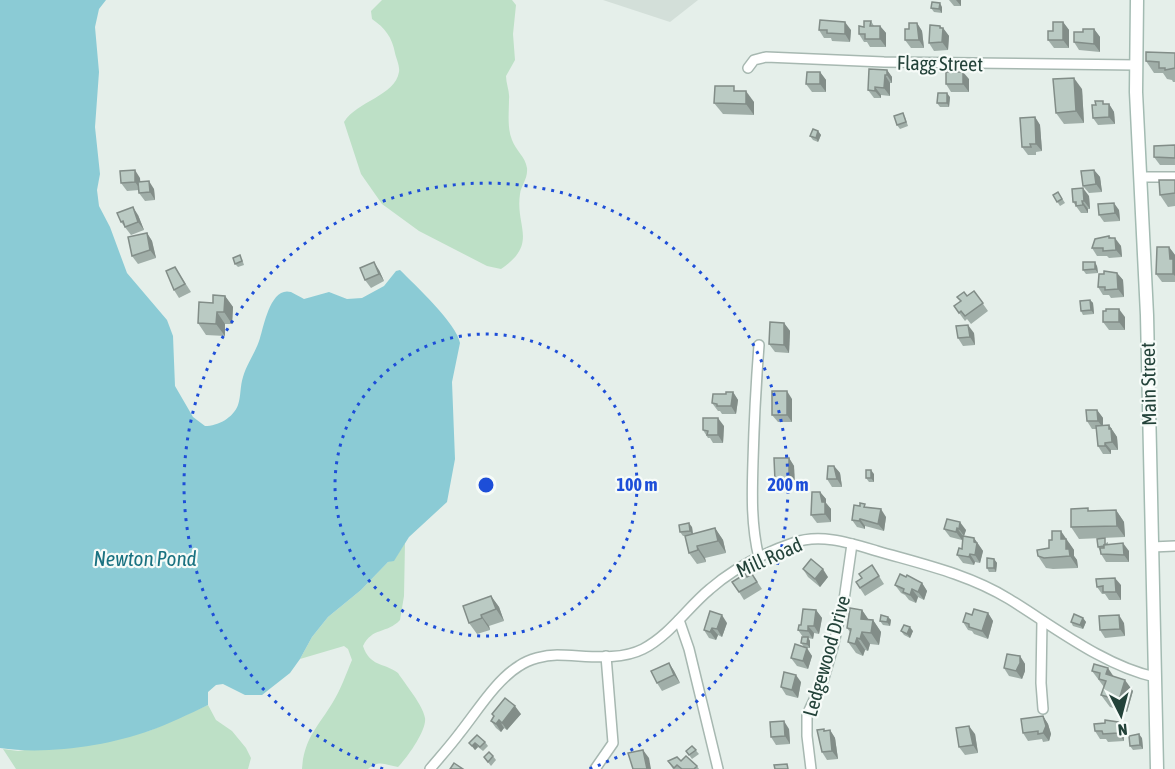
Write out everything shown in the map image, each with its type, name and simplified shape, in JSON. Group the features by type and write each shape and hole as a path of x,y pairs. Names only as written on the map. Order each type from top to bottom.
{"main road":[{"name":"Main Street","path":"1137,0 1136,65 1146,292 1157,769"}],"street":[{"name":"Flagg Street","path":"748,68 754,60 766,57 885,62 1136,65"},
{"path":"1140,177 1175,177"},
{"path":"759,345 754,413 752,510 753,532 759,558"},
{"name":"Mill Road","path":"430,769 502,680 516,667 547,656 606,656 640,650 654,643 708,590 728,575 759,558 810,538 852,544 965,577 1009,599 1042,621 1126,669 1155,677"},
{"name":"Ledgewood Drive","path":"811,769 807,715 824,678 833,647 844,600 852,544"},
{"path":"1152,547 1175,546"},
{"path":"679,620 718,769"},
{"path":"1042,621 1043,709"},
{"path":"595,769 613,743 606,656"}],"shaded area":[{"path":"603,0 698,0 670,22"}],"green space":[{"path":"382,0 512,0 516,5 513,34 515,60 506,76 509,125 510,135 524,160 527,172 519,206 522,243 513,260 501,269 487,266 419,231 382,204 361,174 344,122 358,109 391,87 399,72 390,38 384,29 372,19 371,11"},
{"path":"405,543 404,596 400,620 375,633 363,646 369,658 398,673 417,701 425,718 420,736 398,767 379,763 368,769 302,769 309,741 336,697 352,660 348,649 344,646 300,659 312,637 328,617 361,590 388,562 394,560"},
{"path":"208,705 216,720 232,731 246,748 251,758 248,769 16,769 3,749 18,751 149,731"}],"water":[{"name":"Newton Pond","path":"0,0 106,0 99,9 95,27 99,72 95,127 100,174 97,190 99,206 110,227 127,273 167,320 173,336 175,386 193,417 205,426 215,425 236,410 243,377 258,343 266,316 273,300 284,292 291,292 304,299 329,292 347,299 362,298 384,286 396,271 400,270 444,316 460,343 452,382 455,459 447,502 409,537 394,561 388,562 361,590 328,617 312,637 290,673 262,695 245,695 223,684 216,685 208,692 208,705 164,725 114,741 56,750 0,748"}],"building":[{"path":"932,2 940,3 939,9 931,8"},
{"path":"820,20 845,22 845,34 819,30"},
{"path":"864,21 871,21 870,26 880,26 880,39 865,39 865,34 859,34 859,26 864,27"},
{"path":"1053,22 1063,22 1063,40 1048,40 1048,31 1053,31"},
{"path":"909,23 917,23 919,40 905,40 905,29 909,29"},
{"path":"930,25 943,28 942,42 929,43"},
{"path":"1083,29 1094,29 1094,44 1074,42 1074,32 1083,32"},
{"path":"1146,52 1175,53 1175,68 1165,70 1165,68 1159,68 1159,62 1146,61"},
{"path":"869,69 887,70 884,88 875,87 875,91 868,90"},
{"path":"807,72 820,72 820,84 806,84"},
{"path":"946,72 963,72 963,84 946,84"},
{"path":"1074,78 1076,111 1056,113 1053,79"},
{"path":"715,86 734,86 734,91 746,91 746,104 714,103"},
{"path":"938,93 947,93 947,103 937,103"},
{"path":"1095,101 1109,104 1109,117 1093,118 1092,105 1096,105"},
{"path":"903,113 906,122 897,125 894,116"},
{"path":"1035,117 1036,144 1030,144 1031,147 1022,147 1020,118"},
{"path":"813,129 818,131 816,138 810,136"},
{"path":"1175,145 1175,158 1154,157 1154,146"},
{"path":"135,170 135,182 121,183 120,171"},
{"path":"1094,170 1096,184 1083,186 1081,171"},
{"path":"1159,180 1175,180 1175,193 1160,195"},
{"path":"149,181 150,192 139,193 138,182"},
{"path":"1083,188 1083,205 1076,206 1076,202 1073,202 1072,189"},
{"path":"1058,192 1062,199 1057,202 1053,195"},
{"path":"1114,203 1115,213 1099,215 1098,204"},
{"path":"133,207 138,222 125,227 117,213"},
{"path":"147,233 150,250 132,256 128,237"},
{"path":"1109,236 1109,238 1115,238 1116,250 1103,251 1103,248 1092,248 1095,239"},
{"path":"1157,247 1169,247 1170,259 1173,259 1173,274 1156,274"},
{"path":"240,255 242,261 235,264 233,258"},
{"path":"374,262 379,274 365,280 360,268"},
{"path":"1083,262 1095,262 1095,269 1083,270"},
{"path":"175,267 185,284 174,290 166,271"},
{"path":"1104,271 1117,273 1118,289 1105,290 1105,287 1098,287 1099,274 1104,274"},
{"path":"974,291 983,303 965,316 961,311 959,313 954,306 961,301 957,297 964,292 967,296"},
{"path":"213,295 225,296 224,312 217,312 216,324 198,323 199,302 213,303"},
{"path":"1090,300 1091,310 1081,311 1080,301"},
{"path":"1119,309 1119,322 1103,322 1103,311"},
{"path":"770,322 784,323 784,345 769,344"},
{"path":"968,325 970,337 958,338 956,326"},
{"path":"772,391 787,391 787,415 772,415"},
{"path":"726,392 733,392 731,406 717,406 712,403 713,394 726,394"},
{"path":"1086,410 1097,410 1098,421 1087,421"},
{"path":"703,418 718,418 718,435 707,435 708,431 703,430"},
{"path":"1109,425 1112,442 1105,443 1105,446 1098,446 1096,426"},
{"path":"774,458 789,458 789,480 775,481"},
{"path":"828,466 834,466 837,479 827,479"},
{"path":"866,470 871,470 871,478 866,478"},
{"path":"812,492 820,492 822,502 825,502 825,514 811,515"},
{"path":"860,503 865,504 864,507 881,509 878,524 860,519 859,521 852,520 854,505 860,506"},
{"path":"1088,508 1088,511 1116,510 1117,526 1071,527 1071,509"},
{"path":"947,519 960,522 956,532 944,529"},
{"path":"689,523 690,531 680,532 679,525"},
{"path":"715,528 718,541 697,546 698,550 689,553 685,536"},
{"path":"1052,531 1061,531 1061,539 1066,539 1066,549 1069,549 1070,556 1044,558 1038,556 1037,550 1049,548"},
{"path":"963,536 974,538 974,542 977,543 975,555 970,554 969,557 957,555 959,548 962,549"},
{"path":"1105,538 1104,546 1098,547 1097,539"},
{"path":"1123,543 1124,555 1101,554 1100,548 1104,548 1104,545"},
{"path":"987,558 994,559 994,568 987,568"},
{"path":"811,559 823,569 815,579 803,569"},
{"path":"872,565 879,576 860,588 856,582 862,578 859,574"},
{"path":"745,574 747,577 752,574 757,582 739,592 732,582"},
{"path":"900,574 922,583 918,592 912,589 910,595 895,585"},
{"path":"1115,578 1116,592 1103,592 1103,586 1097,587 1096,579"},
{"path":"491,596 496,609 469,623 463,606"},
{"path":"850,608 862,610 861,619 873,620 871,633 862,632 855,644 848,642 851,629 847,628"},
{"path":"803,609 816,610 814,626 808,626 808,631 798,630"},
{"path":"974,609 988,613 982,631 969,627 969,624 963,622 966,613 972,615"},
{"path":"710,611 722,615 717,629 712,628 710,632 704,630"},
{"path":"1074,614 1083,618 1080,625 1071,622"},
{"path":"881,615 888,617 887,622 880,621"},
{"path":"1119,615 1120,629 1100,630 1099,616"},
{"path":"904,625 910,627 907,634 901,631"},
{"path":"802,637 808,637 807,644 801,643"},
{"path":"795,644 807,648 803,661 791,658"},
{"path":"1007,654 1020,656 1020,663 1016,671 1004,668"},
{"path":"669,663 674,675 657,683 651,671"},
{"path":"1094,664 1108,668 1106,674 1125,680 1119,700 1101,695 1106,681 1099,679 1100,673 1092,671"},
{"path":"784,672 796,675 792,690 781,687"},
{"path":"505,698 515,706 502,723 499,720 496,724 491,721 494,716 492,714"},
{"path":"1043,716 1046,726 1043,733 1038,734 1038,731 1023,733 1021,719"},
{"path":"1105,720 1118,722 1118,733 1103,734 1102,731 1095,731 1094,724 1105,723"},
{"path":"784,721 785,736 771,737 770,722"},
{"path":"969,726 973,745 959,747 956,728"},
{"path":"824,729 824,731 830,730 832,751 822,752 817,730"},
{"path":"1139,734 1140,745 1130,746 1129,736"},
{"path":"477,735 485,742 480,747 475,743 472,746 469,743"},
{"path":"692,746 696,750 689,755 686,751"},
{"path":"643,750 647,769 633,769 628,753"},
{"path":"489,752 493,756 488,762 484,757"},
{"path":"686,756 697,766 694,769 682,769 677,765 674,768 668,761 677,757 681,761"},
{"path":"454,763 463,769 450,769"},
{"path":"787,764 788,769 775,769 774,765"}]}
